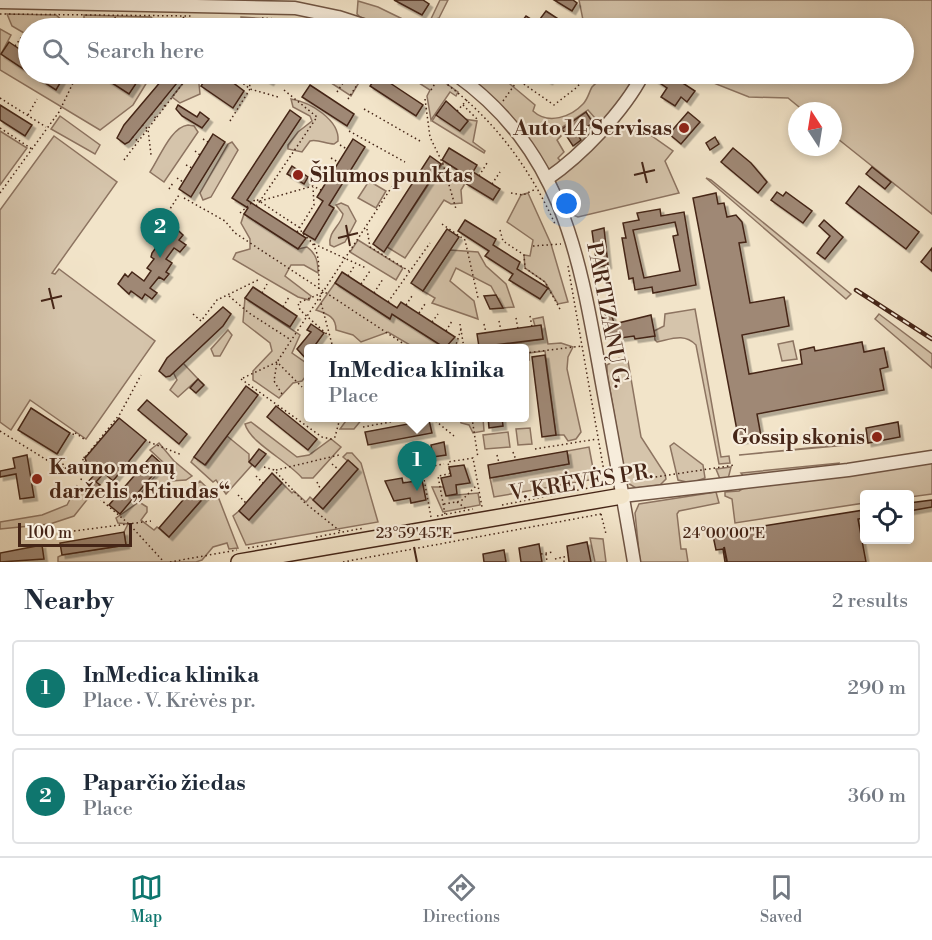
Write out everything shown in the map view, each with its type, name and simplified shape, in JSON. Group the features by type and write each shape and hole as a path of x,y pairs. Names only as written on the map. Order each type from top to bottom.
{"main road":[{"name":"V. KRĖVĖS PR.","path":"238,562 599,500 625,488"}],"street":[{"path":"1,8 36,1 295,8 344,18"},
{"name":"PARTIZANŲ G.","path":"465,84 495,110 528,149 547,179 576,248 588,345 625,488 634,562"},
{"path":"547,179 568,162 617,112 636,84"},
{"name":"V. KRĖVĖS PR.","path":"625,488 848,470 932,457"}],"path":[{"path":"1,8 115,16 192,16"},
{"path":"15,46 18,42"},
{"path":"0,193 47,128 72,84"},
{"path":"124,160 182,84"},
{"path":"243,84 250,90 278,97"},
{"path":"230,121 250,90 250,84"},
{"path":"337,92 342,84"},
{"path":"348,99 358,84"},
{"path":"431,90 435,84"},
{"path":"447,84 468,99 496,129 524,166 554,224"},
{"path":"495,110 515,84"},
{"path":"524,84 554,105 580,84"},
{"path":"256,206 317,117 284,90"},
{"path":"170,92 174,95"},
{"path":"0,98 47,128"},
{"path":"23,119 37,99"},
{"path":"425,99 430,137 443,164 456,209"},
{"path":"457,111 468,99"},
{"path":"160,103 165,106"},
{"path":"463,105 478,120"},
{"path":"10,111 12,106"},
{"path":"364,109 420,141"},
{"path":"150,114 156,118"},
{"path":"142,125 148,129 151,155"},
{"path":"0,128 32,149"},
{"path":"349,131 405,162"},
{"path":"132,136 139,142"},
{"path":"203,139 208,142"},
{"path":"340,145 347,149"},
{"path":"195,151 200,155"},
{"path":"331,158 338,162"},
{"path":"479,176 487,163"},
{"path":"186,165 192,168"},
{"path":"322,172 330,176"},
{"path":"492,184 500,172"},
{"path":"177,178 183,182"},
{"path":"282,394 274,381 277,362 395,182"},
{"path":"169,189 173,183"},
{"path":"260,201 313,186 321,190"},
{"path":"297,232 314,205 313,186"},
{"path":"511,193 523,195 537,188"},
{"path":"168,212 179,195"},
{"path":"184,198 225,221 234,233 404,344"},
{"path":"240,213 256,199 300,228 302,234 313,243 366,268"},
{"path":"314,205 318,209"},
{"path":"270,214 272,210"},
{"path":"283,224 286,219"},
{"path":"304,221 308,224"},
{"path":"442,224 465,240 478,298"},
{"path":"366,227 370,247 410,272"},
{"path":"500,230 503,241 524,255 525,268 545,282 561,311"},
{"path":"313,243 319,262 319,290"},
{"path":"388,302 430,243"},
{"path":"533,246 562,243 564,250"},
{"path":"565,256 588,345 598,439 606,484 599,500 606,534"},
{"path":"348,276 356,265"},
{"path":"361,284 370,271"},
{"path":"201,321 217,300 260,279"},
{"path":"374,293 383,279"},
{"path":"262,293 267,284"},
{"path":"323,293 298,303 300,310 329,336"},
{"path":"229,295 249,313 291,341"},
{"path":"406,305 412,296"},
{"path":"284,307 289,297"},
{"path":"320,298 332,344"},
{"path":"419,313 425,304"},
{"path":"210,309 215,314"},
{"path":"193,314 205,324"},
{"path":"432,322 438,314"},
{"path":"530,316 532,327"},
{"path":"516,318 518,328"},
{"path":"446,331 452,321"},
{"path":"499,321 501,331"},
{"path":"460,324 463,344"},
{"path":"484,324 486,333"},
{"path":"456,344 461,329"},
{"path":"529,352 588,345"},
{"path":"277,362 302,387"},
{"path":"277,362 241,379 322,437 331,439 335,437 339,422"},
{"path":"0,431 72,472 120,414 141,375"},
{"path":"363,427 388,422 389,427"},
{"path":"438,422 454,436"},
{"path":"473,422 478,458"},
{"path":"372,425 373,430"},
{"path":"73,435 74,432 84,439"},
{"path":"535,449 598,439"},
{"path":"150,442 182,455"},
{"path":"58,452 57,455 67,470"},
{"path":"513,452 516,460"},
{"path":"497,455 499,463"},
{"path":"81,480 85,467 83,456"},
{"path":"264,467 287,470 339,456"},
{"path":"445,514 438,476 448,474 448,462 473,458 482,508"},
{"path":"444,464 422,468 431,517 488,507"},
{"path":"332,465 339,470"},
{"path":"625,488 735,465"},
{"path":"274,470 305,503 340,532"},
{"path":"256,476 264,483"},
{"path":"317,482 321,490"},
{"path":"444,504 461,501 478,485"},
{"path":"238,495 246,503"},
{"path":"100,499 129,524 164,562"},
{"path":"499,505 599,500"},
{"path":"343,562 599,500"},
{"path":"456,502 469,510"},
{"path":"74,531 151,521"},
{"path":"307,538 372,527"},
{"path":"170,562 285,542"},
{"path":"541,554 553,552"},
{"path":"546,554 547,562"},
{"path":"555,559 568,556"},
{"path":"564,557 564,562"}],"shaded area":[{"path":"440,0 448,0 439,18 431,18"},
{"path":"579,0 932,0 932,214 842,142 842,102 793,102 788,98 749,97 716,84 914,84 914,18 583,18"},
{"path":"358,1 378,7 401,18 363,18 357,14"},
{"path":"7,14 56,15 59,18 18,18 18,30 12,26"},
{"path":"84,15 152,18 84,18"},
{"path":"0,29 11,35 1,54 18,65 18,81 0,70"},
{"path":"23,84 47,84 55,89 59,84 114,84 129,93 135,84 146,84 133,105 100,130"},
{"path":"182,84 199,84 200,94 180,103 172,97"},
{"path":"333,84 358,84 351,96"},
{"path":"421,84 447,84 458,92 456,96 450,92 431,120 427,96 430,90"},
{"path":"478,84 510,84 535,105 533,111 545,118 559,118 578,109 595,84 631,84 601,125 588,110 558,130 561,136 557,140 564,152 558,158 562,163 555,170 549,170 512,118"},
{"path":"291,99 315,108 329,119 337,133 338,141 334,144 310,141 302,152 288,149 288,145 298,132 312,121 310,116 293,107"},
{"path":"436,115 477,121 473,142 485,151 484,153 432,121"},
{"path":"60,116 100,145 95,154 51,129"},
{"path":"188,125 194,126 198,132 164,182 150,172 171,137 176,131"},
{"path":"630,125 639,127 673,151 665,161 679,193 578,217 570,214 555,180 597,139 607,132"},
{"path":"0,131 27,148 0,185"},
{"path":"54,136 117,182 52,273 55,274 59,269 155,341 86,439 30,400 11,430 0,422 0,210"},
{"path":"232,142 238,150 211,197 203,200 200,193 228,144"},
{"path":"444,161 469,177 461,190 462,203 451,204 444,200 405,258 387,247"},
{"path":"706,178 711,180 851,294 846,299"},
{"path":"369,181 386,191 376,208 358,198"},
{"path":"528,193 551,244 568,302 558,304 545,282 525,268 524,255 530,256 533,240 507,222 521,195"},
{"path":"341,203 348,206 356,221 345,242 334,247 330,245 330,240 342,218 343,214 336,205"},
{"path":"244,214 298,249 307,247 313,253 318,273 304,265 291,265 285,276 311,296 309,300 298,297 233,259 236,253 250,249 250,239 241,223"},
{"path":"358,240 403,268 396,280 350,252"},
{"path":"450,250 478,252 486,266 506,284 514,307 503,308 491,286 456,268 450,281 474,301 478,319 432,303 435,298 423,291"},
{"path":"335,283 389,318 392,314 439,344 408,344 388,332 361,342 353,335 336,330 335,322 330,317 316,310"},
{"path":"245,298 300,335 292,353 304,361 304,378 293,383 279,398 253,380 253,371 272,351 270,343 243,322"},
{"path":"695,309 721,457 729,456 730,463 719,464 696,345 682,338 657,342 655,340 654,331 664,326 665,314"},
{"path":"879,314 932,354 932,368 875,319"},
{"path":"543,317 548,344 561,343 573,347 568,357 567,369 581,432 576,439 568,441 564,435 556,435 545,351 529,353 529,344 507,344 543,339 541,326 535,326 533,319"},
{"path":"228,330 232,335 220,356 214,356 211,349"},
{"path":"793,341 797,359 782,361 778,344"},
{"path":"619,358 628,361 641,437 665,474 666,479 660,485 636,488 626,482 607,373 607,365"},
{"path":"183,363 198,379 178,397 170,390 177,380 173,372"},
{"path":"251,422 297,457 309,455 331,439 341,447 313,478 302,478 254,438 245,424"},
{"path":"345,422 360,422 354,429 340,429"},
{"path":"483,422 484,431 473,433 469,425 461,423"},
{"path":"530,428 532,444 518,445 516,429"},
{"path":"508,432 510,447 485,449 483,435"},
{"path":"227,436 249,454 249,462 252,465 226,494 216,480 213,482 191,462 194,457 206,465"},
{"path":"159,443 174,461 192,476 186,480 170,481 149,498 141,493 165,464 150,450"},
{"path":"674,443 703,465 705,478 691,483 678,480 670,446"},
{"path":"847,444 847,445 749,454"},
{"path":"589,447 595,479 494,497 490,478 569,464 567,451"},
{"path":"347,453 352,453 361,463 378,522 246,545 233,516 239,511 249,520 282,483 306,502 310,497 323,509 357,469 343,457"},
{"path":"932,462 932,494 914,496 914,490 860,490 860,504 735,523 732,499 725,496 725,492 739,491 749,485"},
{"path":"839,463 838,466 744,477 741,473"},
{"path":"731,467 728,479 720,479 716,469"},
{"path":"200,481 219,499 238,548 229,549 227,543 213,547 202,560 196,562 58,562 58,557 62,555 126,545 124,532 128,524 118,523 116,518 139,502 147,507 147,512 141,520 154,530 157,527 169,537 206,495 195,486"},
{"path":"77,486 90,496 74,516 50,524 0,529 0,522 42,515 67,505"},
{"path":"432,487 445,487 447,496 478,493 480,505 443,512"},
{"path":"716,492 719,503 679,511 677,514 681,549 686,549 688,562 640,562 635,513 639,504"},
{"path":"590,538 603,539 606,562 595,562"}],"building":[{"path":"394,0 423,0 429,4 422,15"},
{"path":"554,0 573,0 577,3 572,11"},
{"path":"546,11 557,18 541,18"},
{"path":"9,42 18,48 18,65 1,54"},
{"path":"47,84 60,84 56,90"},
{"path":"114,84 136,84 129,94"},
{"path":"159,84 176,84 125,144 117,138 124,125"},
{"path":"202,84 235,84 244,91 233,108 201,86"},
{"path":"371,84 392,84 423,105 416,116 370,86"},
{"path":"661,84 684,84 695,91 687,102 681,97 675,106 661,97 667,88"},
{"path":"310,85 354,114 347,126 302,97"},
{"path":"446,101 468,121 460,131 436,115"},
{"path":"0,105 32,125 25,136 0,120"},
{"path":"178,105 197,117 200,112 209,119 202,128 182,116 176,109"},
{"path":"290,110 301,118 247,200 306,238 298,249 244,214 248,208 232,198"},
{"path":"586,112 593,123 582,130 584,133 579,137 581,140 573,146 562,129"},
{"path":"688,112 700,122 681,144 669,134"},
{"path":"213,134 225,142 191,197 179,189"},
{"path":"715,137 719,144 710,150 706,143"},
{"path":"353,139 365,147 329,205 334,208 315,240 303,233 323,201 317,197"},
{"path":"449,148 477,165 473,172 500,189 493,200 465,183 469,177 442,160"},
{"path":"733,148 751,163 767,182 758,193 721,162"},
{"path":"430,156 441,164 384,252 373,244"},
{"name":"Šilumos punktas","path":"292,166 308,177 304,184 287,174"},
{"path":"872,167 891,182 885,189 866,174"},
{"path":"859,186 919,232 906,249 846,203"},
{"path":"777,192 783,196 786,192 812,211 803,223 771,200"},
{"path":"716,193 718,204 724,203 727,217 736,215 742,222 746,242 739,243 750,303 784,297 789,326 742,335 749,374 802,364 800,350 814,347 815,351 862,342 864,352 884,348 888,367 880,369 884,390 757,414 761,436 739,441 693,198"},
{"path":"660,209 661,216 684,212 696,285 653,293 652,287 635,290 633,278 629,279 622,238 626,238 623,223 639,220 637,213","holes":["675,222 678,235 673,236 680,271 644,278 633,230"]},
{"path":"165,218 183,235 179,240 186,245 180,252 174,248 166,259 172,263 166,272 169,274 164,280 159,277 150,288 157,293 152,299 145,294 142,299 131,291 129,294 118,284 125,274 128,277 132,272 144,281 151,271 147,268 154,259 151,257 152,253 160,242 155,238 160,232 154,227 159,220 162,222"},
{"path":"465,220 496,239 493,245 520,262 517,269 548,288 540,299 509,280 513,274 485,256 489,251 458,231"},
{"path":"824,220 843,237 825,259 817,253 830,236 819,226"},
{"path":"604,228 608,265 593,268 591,260 596,259 592,231"},
{"path":"447,229 459,237 423,291 411,283"},
{"path":"932,248 932,271 921,262"},
{"path":"342,272 397,308 401,302 455,337 449,344 439,344 392,314 390,319 335,283"},
{"path":"253,287 297,316 290,327 245,298"},
{"path":"496,295 503,308 490,309 484,296"},
{"path":"223,307 231,314 223,326 170,376 166,377 159,371 167,358"},
{"path":"611,312 614,324 651,315 655,336 613,339 606,334 604,325 607,325 605,313"},
{"path":"311,324 324,333 316,344 304,344 304,357 297,349 311,332 307,330"},
{"path":"541,325 543,339 503,344 479,344 477,334"},
{"path":"545,355 556,435 542,437 532,357"},
{"path":"198,379 204,385 196,393 190,388"},
{"path":"246,386 258,395 205,465 194,457"},
{"path":"147,400 187,434 179,444 138,410"},
{"path":"276,406 317,439 308,450 267,417"},
{"path":"31,408 70,433 57,454 18,430"},
{"path":"119,418 146,440 113,481 104,473 96,482 100,485 95,491 87,483 95,474 88,467 85,458"},
{"path":"429,422 432,433 368,445 365,432"},
{"path":"488,422 503,422 503,426 489,428"},
{"path":"898,422 900,437 868,443 866,428"},
{"path":"444,442 446,455 433,457 431,445"},
{"path":"259,449 266,454 255,467 249,462"},
{"path":"567,451 569,464 490,478 488,465"},
{"path":"27,455 34,497 20,499 16,474 0,477 0,471 15,468 13,458"},
{"path":"152,455 162,464 120,514 109,505"},
{"path":"348,460 358,469 323,509 313,500"},
{"path":"464,465 470,483 456,485 457,494 446,496 441,478 451,476 449,467"},
{"path":"272,473 282,483 249,520 239,511"},
{"path":"402,478 403,483 422,480 426,500 411,503 410,498 394,501 385,481"},
{"path":"195,486 206,495 169,537 159,528"},
{"path":"932,500 932,507 914,510 914,502"},
{"path":"860,511 860,519 858,519 860,544 863,544 866,562 725,562 723,549 716,550 713,536 719,533"},
{"path":"124,532 126,545 62,555 60,543"},
{"path":"587,542 591,562 569,562 567,546"},
{"path":"539,544 542,562 521,562 519,548"},
{"path":"42,545 44,559 0,562 0,553"},
{"path":"504,550 506,562 484,562 483,554"}],"railway":[{"path":"856,290 932,339"}],"place":[{"name":"Auto 14 Servisas","path":"684,128"},
{"name":"Šilumos punktas","path":"298,175"},
{"name":"Paparčio žiedas","path":"160,258"},
{"name":"Gossip skonis","path":"877,437"},
{"name":"Kauno menų darželis „Etiudas“","path":"37,479"},
{"name":"InMedica klinika","path":"417,491"}]}
